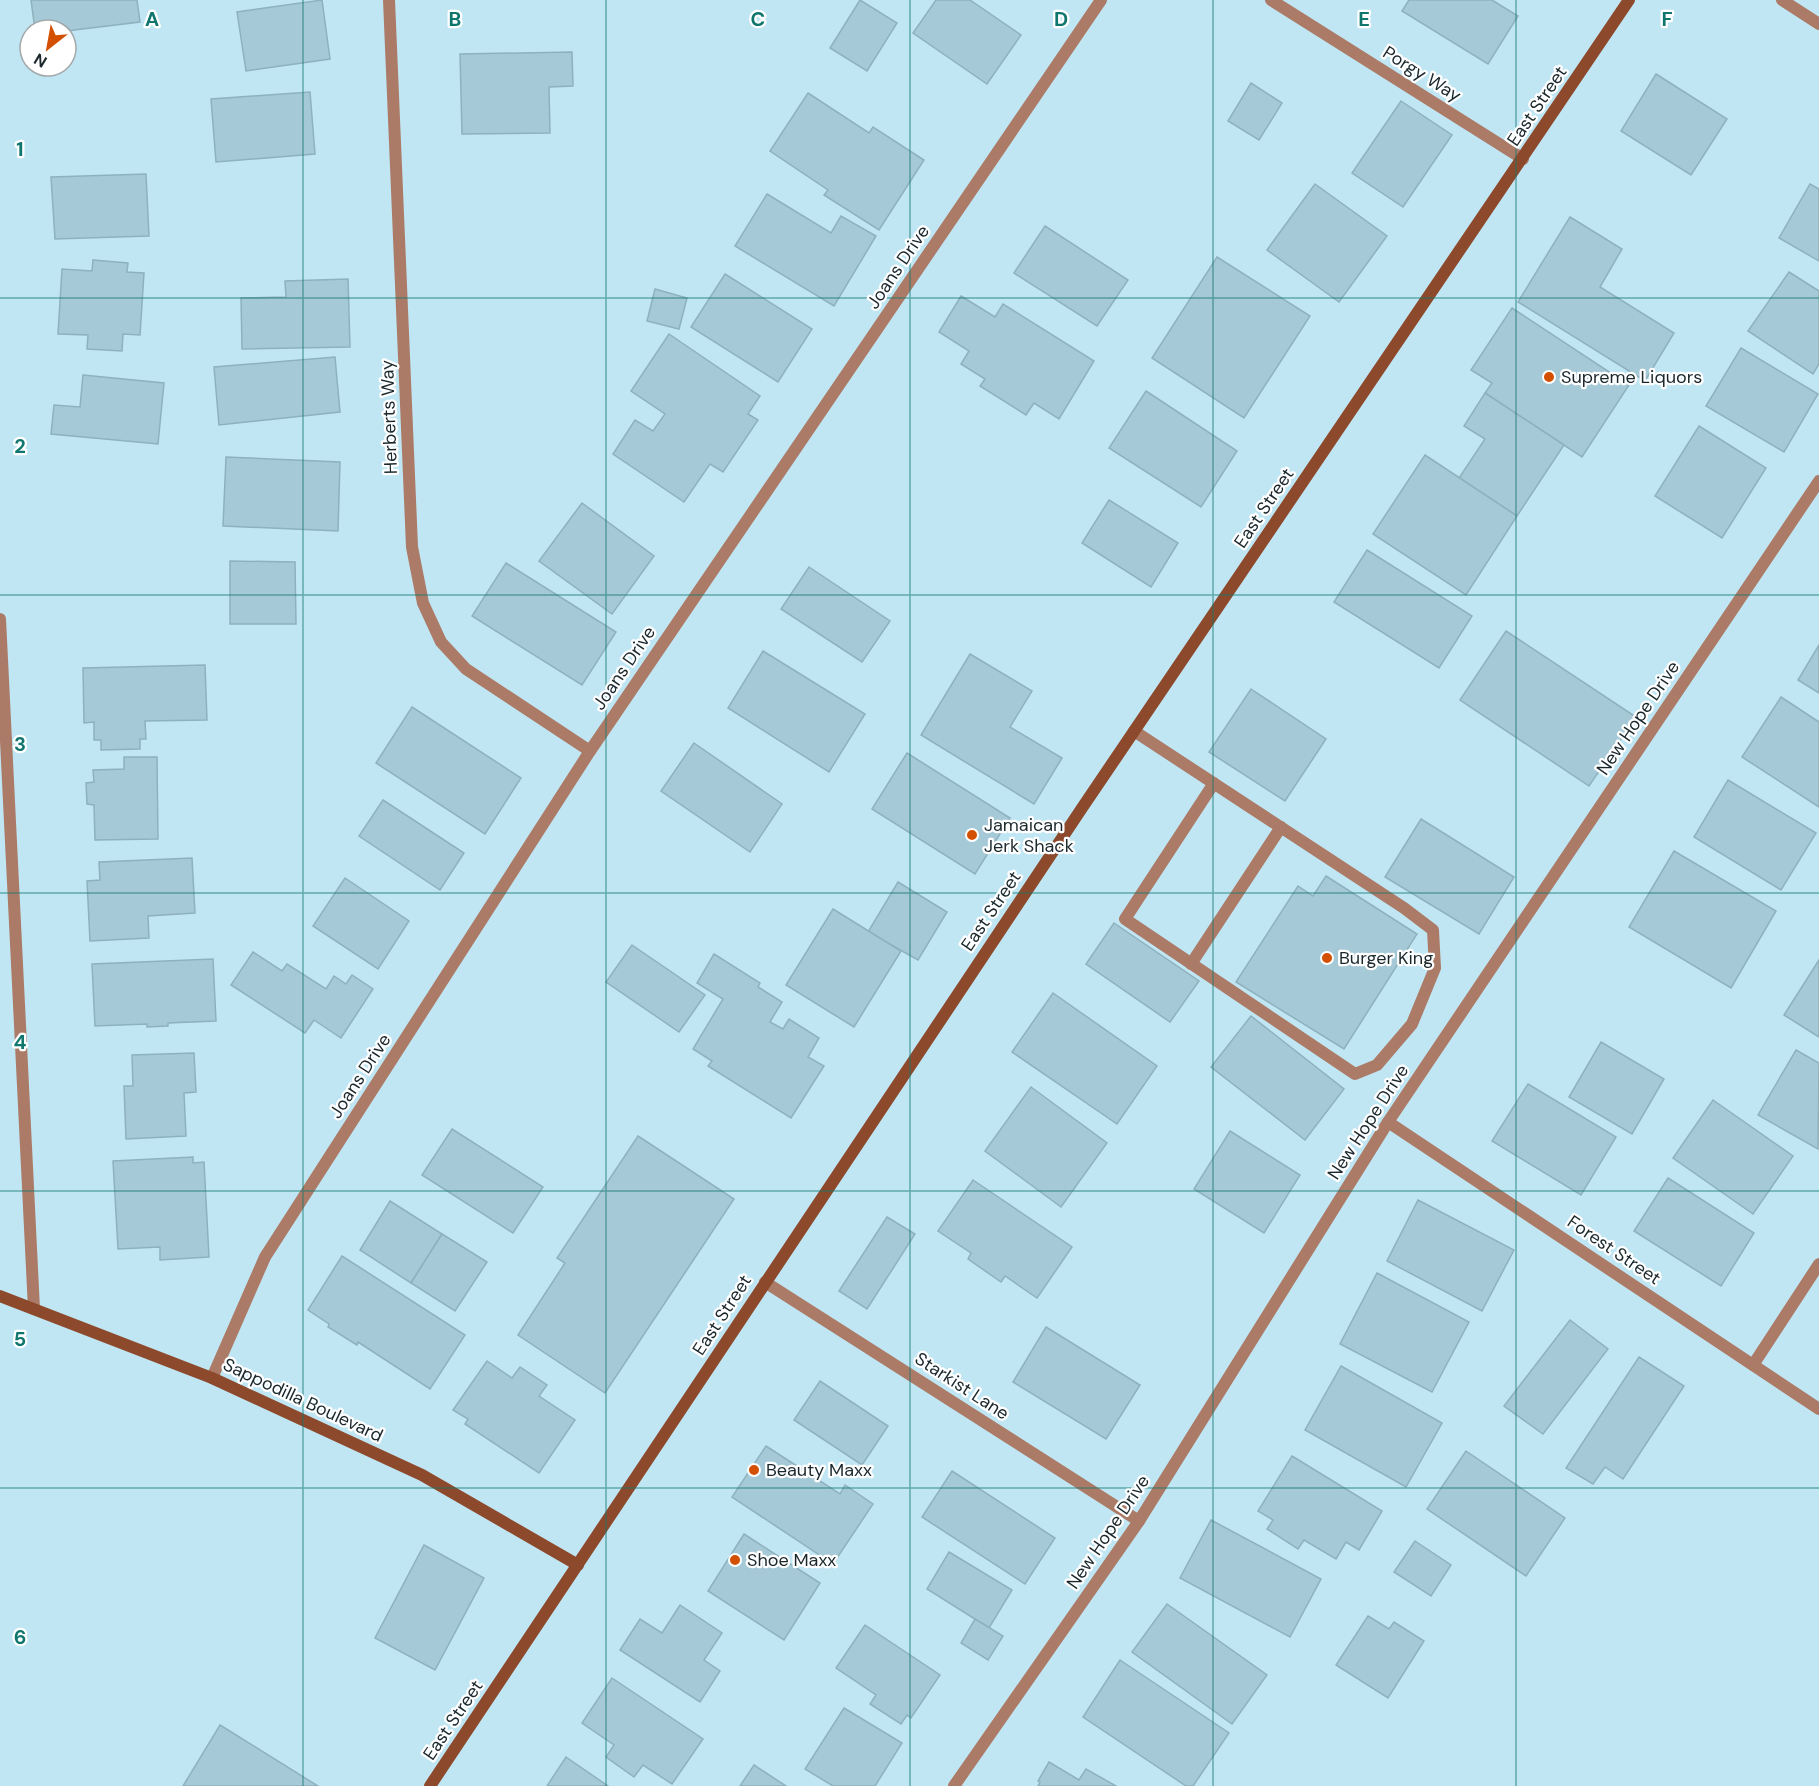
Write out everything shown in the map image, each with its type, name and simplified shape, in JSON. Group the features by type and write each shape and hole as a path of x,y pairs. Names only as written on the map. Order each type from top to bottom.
{"main road":[{"name":"East Street","path":"430,1786 1134,730 1629,0"},
{"name":"Sappodilla Boulevard","path":"0,1296 212,1378 422,1475 578,1565"}],"street":[{"name":"Herberts Way","path":"389,0 412,548 423,603 441,642 466,669 590,751"},
{"name":"Joans Drive","path":"212,1378 265,1257 590,751 1101,0"},
{"name":"Porgy Way","path":"1271,0 1523,159"},
{"path":"1782,0 1819,24"},
{"name":"New Hope Drive","path":"954,1786 1139,1521 1388,1122 1819,481"},
{"path":"0,619 34,1309"},
{"path":"1134,730 1404,908 1433,930 1435,968 1412,1024 1377,1065 1355,1074 1125,919 1214,783"},
{"path":"1191,964 1281,827"},
{"name":"Forest Street","path":"1388,1122 1819,1409"},
{"path":"1753,1365 1819,1264"},
{"name":"Starkist Lane","path":"765,1282 1139,1521"}],"building":[{"path":"31,0 137,0 140,22 78,30 78,18 33,18"},
{"path":"322,0 330,59 246,71 237,12"},
{"path":"860,0 897,23 867,71 830,48"},
{"path":"936,0 970,0 1021,35 987,84 913,33"},
{"path":"1409,0 1492,0 1518,16 1488,64 1402,11"},
{"path":"572,52 573,86 549,87 550,133 462,134 460,54"},
{"path":"1656,74 1727,119 1691,175 1621,131"},
{"path":"1251,83 1282,103 1259,140 1228,121"},
{"path":"310,92 315,154 216,162 211,99"},
{"path":"808,93 869,133 873,127 924,160 879,230 824,195 828,190 770,151"},
{"path":"1401,101 1452,135 1403,207 1352,173"},
{"path":"146,174 149,236 55,239 51,177"},
{"path":"1315,184 1387,236 1339,302 1267,250"},
{"path":"1810,184 1819,189 1819,261 1779,238"},
{"path":"767,194 831,233 841,216 876,236 834,306 735,246"},
{"path":"1570,217 1622,249 1600,287 1674,333 1645,381 1518,302"},
{"path":"1045,226 1128,280 1097,326 1014,273"},
{"path":"1217,257 1310,316 1244,418 1152,358"},
{"path":"93,260 128,263 127,272 144,273 140,335 123,334 122,351 87,349 88,335 58,334 62,269 92,271"},
{"path":"1789,272 1819,291 1819,364 1813,374 1748,331"},
{"path":"725,274 812,329 778,382 691,327"},
{"path":"348,279 350,347 242,349 241,298 286,297 285,281"},
{"path":"655,289 687,298 679,329 647,321"},
{"path":"961,296 995,317 1003,304 1094,361 1059,419 1034,403 1026,415 980,386 985,379 961,364 969,351 939,332"},
{"name":"Supreme Liquors","path":"1512,308 1629,385 1582,457 1485,393 1492,383 1471,370"},
{"path":"669,334 760,396 748,414 758,420 723,472 710,464 684,502 613,454 635,420 653,431 665,414 631,391"},
{"path":"1741,348 1818,394 1784,452 1706,406"},
{"path":"335,357 340,412 219,425 214,367"},
{"path":"83,375 164,383 158,444 51,434 54,405 80,407"},
{"path":"1146,391 1237,451 1201,507 1109,448"},
{"path":"1485,393 1564,445 1517,516 1459,478 1485,439 1464,426"},
{"path":"1699,426 1766,468 1722,538 1655,496"},
{"path":"1425,455 1517,516 1466,595 1373,534"},
{"path":"226,457 340,462 338,531 223,526"},
{"path":"1109,500 1178,543 1151,587 1082,543"},
{"path":"582,503 654,556 612,614 539,561"},
{"path":"1367,550 1472,616 1439,668 1334,602"},
{"path":"230,561 295,562 296,624 230,624"},
{"path":"506,563 616,632 582,685 472,616"},
{"path":"809,567 890,621 862,662 781,609"},
{"path":"1506,631 1636,717 1589,786 1460,700"},
{"path":"1819,645 1819,693 1798,680"},
{"path":"763,651 865,714 829,772 728,708"},
{"path":"970,654 1032,691 1010,727 1062,758 1034,804 921,735"},
{"path":"205,665 207,720 145,721 146,739 140,739 140,749 101,750 101,740 94,740 94,722 84,723 83,668"},
{"path":"1251,689 1326,739 1285,801 1209,752"},
{"path":"1781,697 1819,722 1819,807 1742,757"},
{"path":"412,707 521,778 485,834 376,763"},
{"path":"694,743 782,804 750,852 661,791"},
{"path":"907,753 1010,818 975,874 872,809"},
{"path":"124,757 157,757 158,839 95,840 94,805 87,804 86,783 94,782 93,770 124,769"},
{"path":"1728,780 1816,833 1781,890 1694,837"},
{"path":"383,800 464,853 440,890 359,836"},
{"path":"1421,819 1514,877 1479,934 1385,877"},
{"path":"1674,851 1776,911 1731,988 1629,927"},
{"path":"192,858 195,913 148,916 149,938 90,941 87,881 100,880 99,862"},
{"name":"Burger King","path":"1326,876 1417,934 1344,1049 1236,982 1298,886 1313,896"},
{"path":"345,878 409,921 378,969 313,926"},
{"path":"898,882 947,912 918,960 868,932"},
{"path":"833,909 901,951 854,1027 786,985"},
{"path":"1114,923 1199,981 1170,1022 1086,964"},
{"path":"632,945 705,995 679,1032 606,982"},
{"path":"253,952 282,971 287,964 326,989 334,976 346,984 352,975 373,989 341,1038 314,1020 305,1033 231,985"},
{"path":"714,954 760,983 758,987 782,1002 770,1022 783,1029 789,1019 819,1038 808,1057 824,1066 791,1118 708,1066 712,1061 693,1049 723,999 697,983"},
{"path":"213,959 216,1021 168,1023 168,1026 147,1027 147,1024 95,1026 92,964"},
{"path":"1819,960 1819,1037 1784,1015"},
{"path":"1053,993 1157,1066 1117,1124 1012,1052"},
{"path":"1251,1016 1344,1089 1305,1140 1211,1067"},
{"path":"1601,1042 1664,1079 1632,1134 1569,1097"},
{"path":"1796,1050 1819,1063 1818,1149 1758,1115"},
{"path":"194,1053 196,1092 184,1093 186,1136 126,1139 124,1086 133,1086 132,1055"},
{"path":"1528,1084 1616,1137 1581,1195 1492,1141"},
{"path":"1031,1087 1107,1143 1061,1207 985,1151"},
{"path":"1713,1100 1793,1156 1753,1214 1673,1158"},
{"path":"452,1129 543,1187 513,1233 422,1175"},
{"path":"1230,1131 1300,1175 1264,1233 1194,1189"},
{"path":"638,1136 734,1199 605,1393 518,1335 565,1263 557,1258"},
{"path":"193,1157 193,1163 204,1162 209,1257 160,1260 160,1247 118,1249 113,1161"},
{"path":"1668,1178 1754,1233 1721,1286 1634,1231"},
{"path":"973,1180 1072,1247 1037,1298 1005,1276 1001,1282 968,1259 971,1253 938,1231"},
{"path":"1418,1200 1514,1250 1482,1311 1387,1261"},
{"path":"390,1201 442,1234 411,1283 360,1250"},
{"path":"887,1217 915,1234 867,1309 839,1291"},
{"path":"442,1234 487,1262 455,1311 411,1283"},
{"path":"342,1256 465,1335 430,1389 358,1342 357,1345 328,1327 329,1324 308,1310"},
{"path":"1377,1273 1469,1322 1432,1392 1340,1344"},
{"path":"1570,1320 1608,1349 1543,1434 1504,1406"},
{"path":"1046,1327 1140,1385 1106,1439 1013,1382"},
{"path":"1639,1357 1684,1386 1623,1479 1605,1467 1593,1484 1566,1468"},
{"path":"487,1361 512,1378 520,1367 547,1385 539,1396 575,1420 539,1473 465,1424 468,1419 453,1410"},
{"path":"1341,1366 1442,1423 1406,1487 1305,1430"},
{"path":"820,1381 888,1426 862,1465 794,1420"},
{"path":"766,1446 840,1494 845,1485 873,1504 833,1564 732,1497"},
{"path":"1466,1451 1565,1518 1526,1576 1427,1509"},
{"path":"1292,1456 1382,1511 1359,1550 1346,1542 1336,1559 1304,1540 1298,1549 1267,1529 1273,1520 1258,1511"},
{"path":"952,1471 1055,1538 1025,1584 922,1517"},
{"path":"1211,1520 1321,1579 1290,1637 1180,1578"},
{"path":"744,1534 820,1583 784,1640 708,1591"},
{"path":"1415,1541 1451,1565 1431,1596 1394,1572"},
{"path":"424,1545 484,1578 435,1670 375,1638"},
{"path":"949,1552 1012,1590 989,1628 927,1589"},
{"path":"1167,1604 1267,1675 1232,1724 1132,1652"},
{"path":"680,1605 722,1633 704,1660 720,1671 700,1702 620,1650 640,1619 662,1633"},
{"path":"1368,1616 1389,1629 1394,1622 1424,1641 1388,1698 1336,1665"},
{"path":"975,1619 1003,1636 988,1660 961,1643"},
{"path":"865,1625 940,1675 911,1718 907,1715 901,1724 870,1704 876,1695 836,1668"},
{"path":"1120,1660 1229,1733 1193,1786 1186,1786 1083,1717"},
{"path":"612,1678 703,1739 672,1784 643,1765 634,1777 606,1757 614,1745 582,1723"},
{"path":"844,1708 902,1743 875,1786 833,1786 805,1769"},
{"path":"220,1725 318,1786 183,1786"},
{"path":"566,1757 608,1786 547,1786"},
{"path":"1049,1762 1079,1780 1086,1769 1116,1786 1038,1786 1040,1782 1038,1781"},
{"path":"754,1765 786,1786 740,1786"}],"place":[{"name":"Supreme Liquors","path":"1549,377"},
{"name":"Jamaican Jerk Shack","path":"972,835"},
{"name":"Burger King","path":"1327,958"},
{"name":"Beauty Maxx","path":"754,1470"},
{"name":"Shoe Maxx","path":"735,1560"}]}
